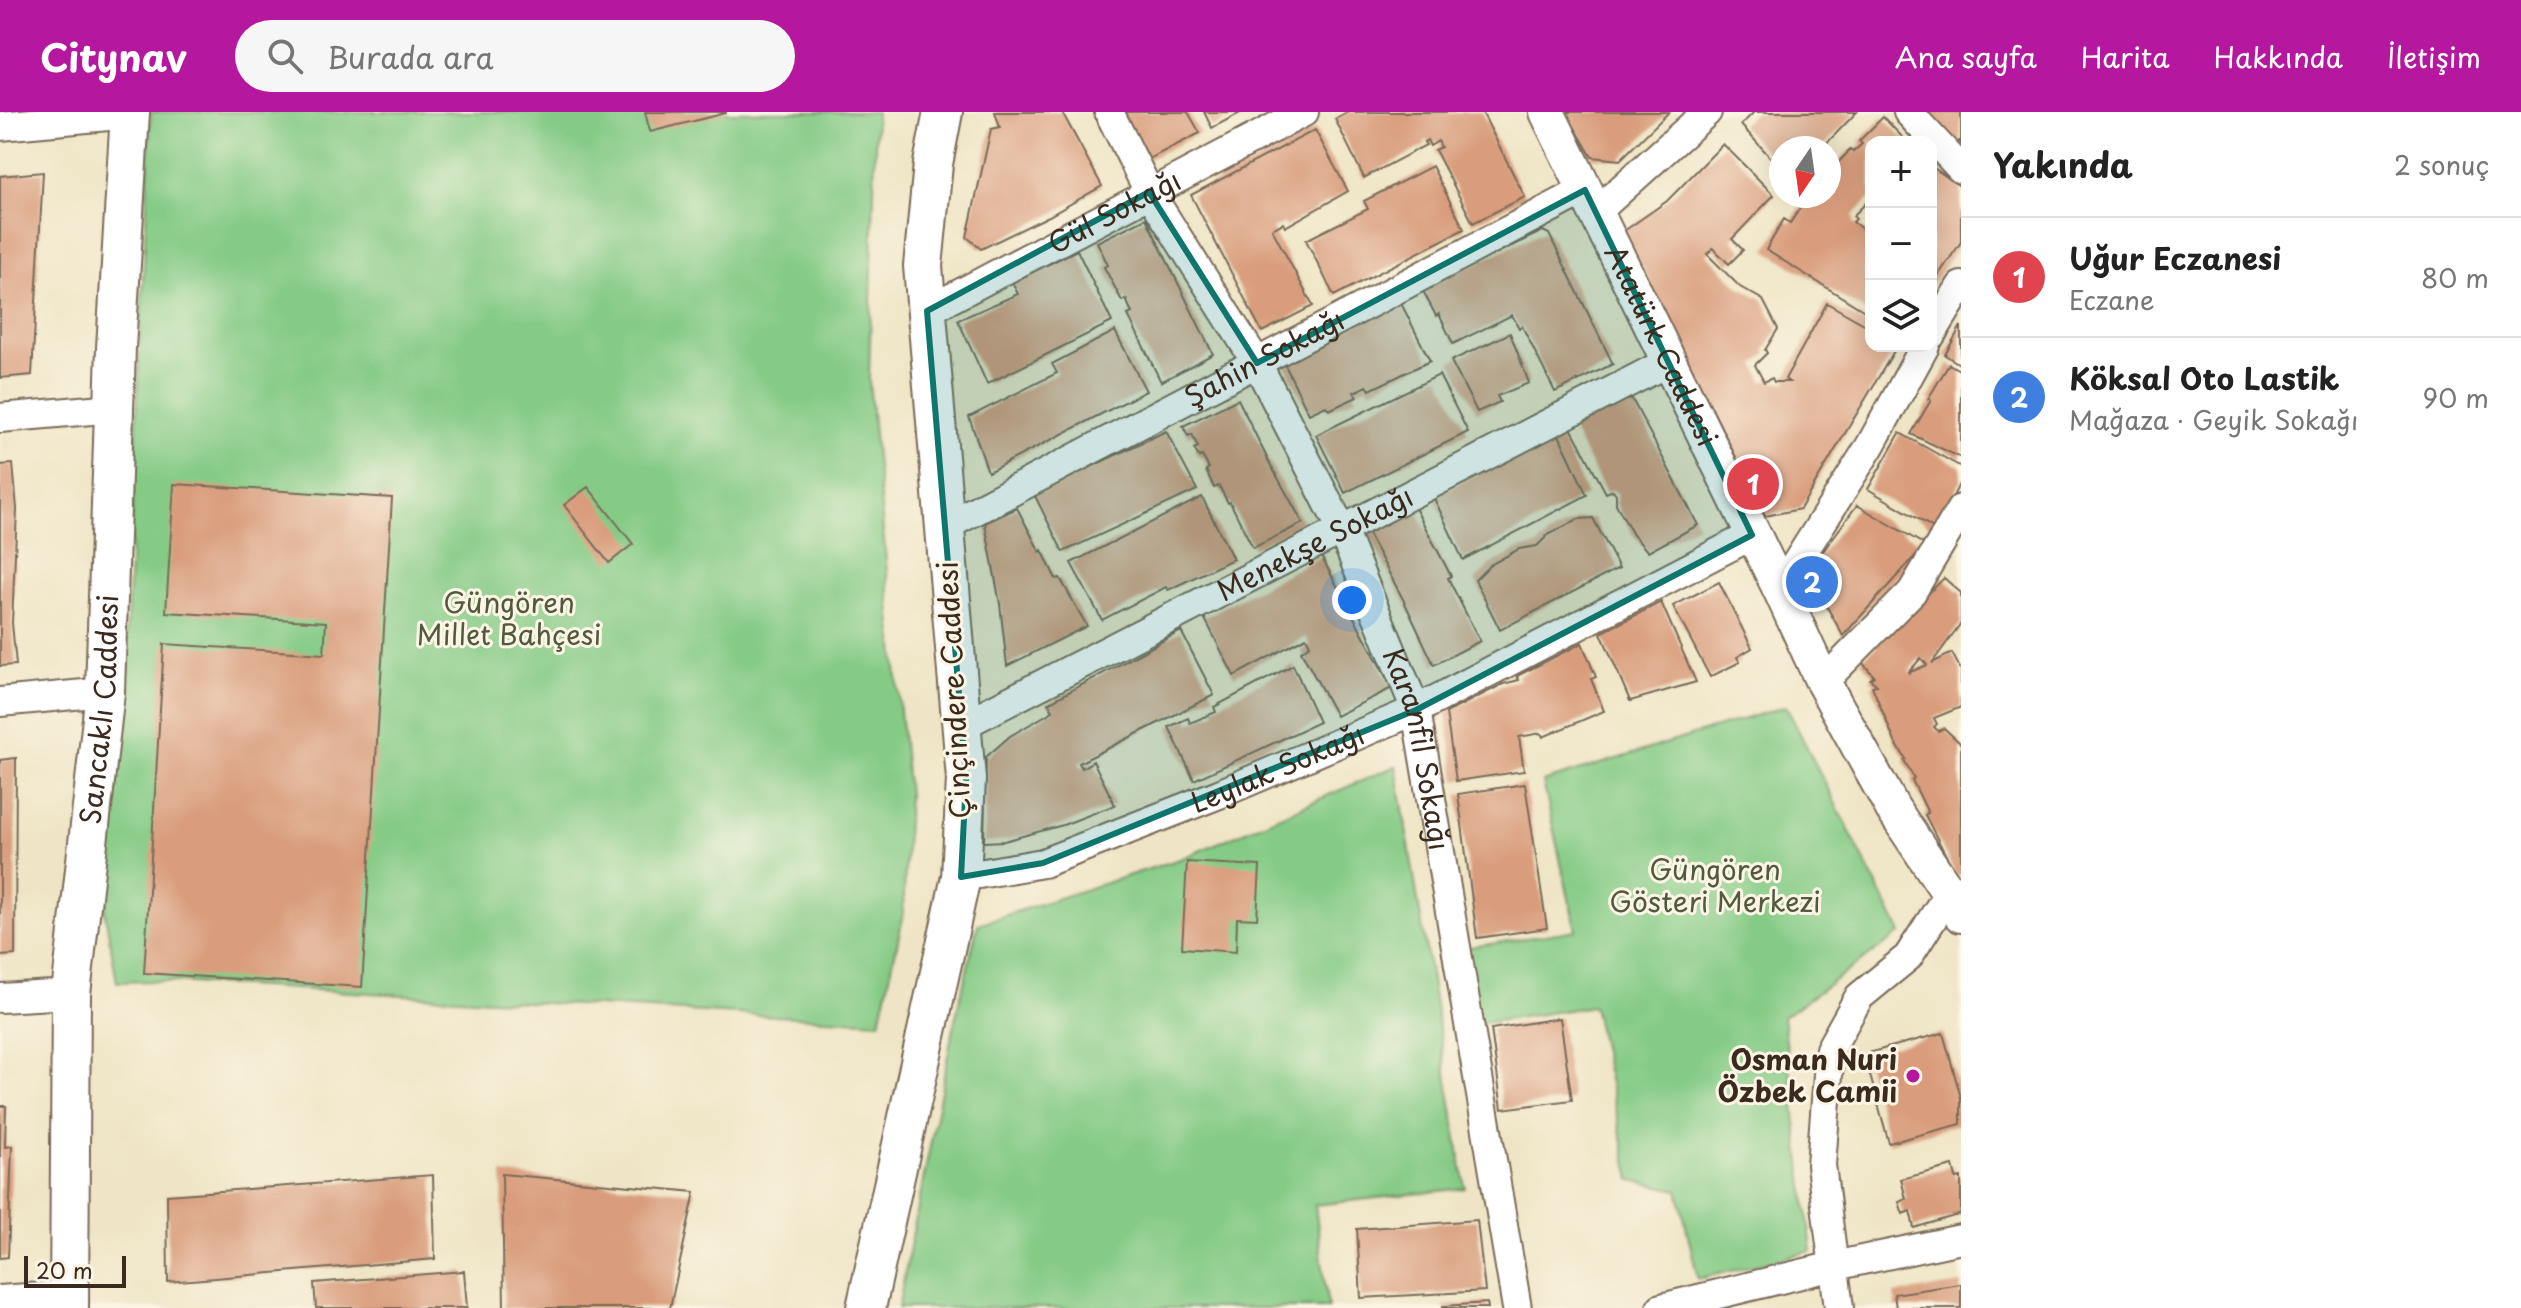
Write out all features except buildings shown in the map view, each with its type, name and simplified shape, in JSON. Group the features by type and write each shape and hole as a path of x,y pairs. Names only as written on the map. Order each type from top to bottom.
{"main road":[{"name":"Çinçindere Caddesi","path":"866,1308 961,877 966,779 923,266 933,164 943,112"},
{"name":"Sancaklı Caddesi","path":"69,1302 71,994 105,692 114,408 130,113"}],"street":[{"name":"Karanfil Sokağı","path":"1109,112 1149,192 1257,363 1342,530 1416,710 1517,1308"},
{"name":"Gül Sokağı","path":"927,311 1304,112"},
{"name":"Atatürk Caddesi","path":"1547,112 1823,682 1893,809 1958,907"},
{"name":"Şahin Sokağı","path":"944,527 1257,363 1591,201 1707,112"},
{"path":"1908,112 1961,169"},
{"path":"0,126 130,113"},
{"path":"1937,325 1961,286"},
{"path":"1780,589 1870,446 1922,352"},
{"name":"Menekşe Sokağı","path":"961,726 1668,362"},
{"path":"0,418 114,408"},
{"path":"1823,682 1912,592 1952,545 1961,509"},
{"name":"Leylak Sokağı","path":"961,877 1043,863 1219,794 1416,710 1752,535"},
{"path":"0,702 105,692"},
{"path":"1839,1308 1821,1165 1830,1049 1859,997 1908,957 1958,907"},
{"path":"0,998 71,994"},
{"path":"1661,1308 1735,1300 1834,1266 1961,1239"},
{"path":"0,1300 69,1302"}],"highlighted area":[{"path":"1585,190 1752,535 1416,710 1043,863 961,877 966,779 927,311 1149,192 1257,363"}],"green space":[{"name":"Güngören Millet Bahçesi","path":"151,112 876,112 869,381 908,795 903,917 880,1022 157,981 117,982 105,913 123,712"},
{"name":"Güngören Gösteri Merkezi","path":"1786,706 1901,933 1783,1017 1812,1251 1698,1279 1678,1190 1631,1180 1593,1006 1478,1024 1464,948 1576,930 1543,782"},
{"path":"1396,766 1465,1188 1315,1205 1328,1308 898,1308 954,1025 978,924 1183,858"}],"place":[{"name":"Uğur Eczanesi","path":"1753,484"},
{"name":"Köksal Oto Lastik","path":"1812,582"},
{"name":"Osman Nuri Özbek Camii","path":"1913,1076"}]}
